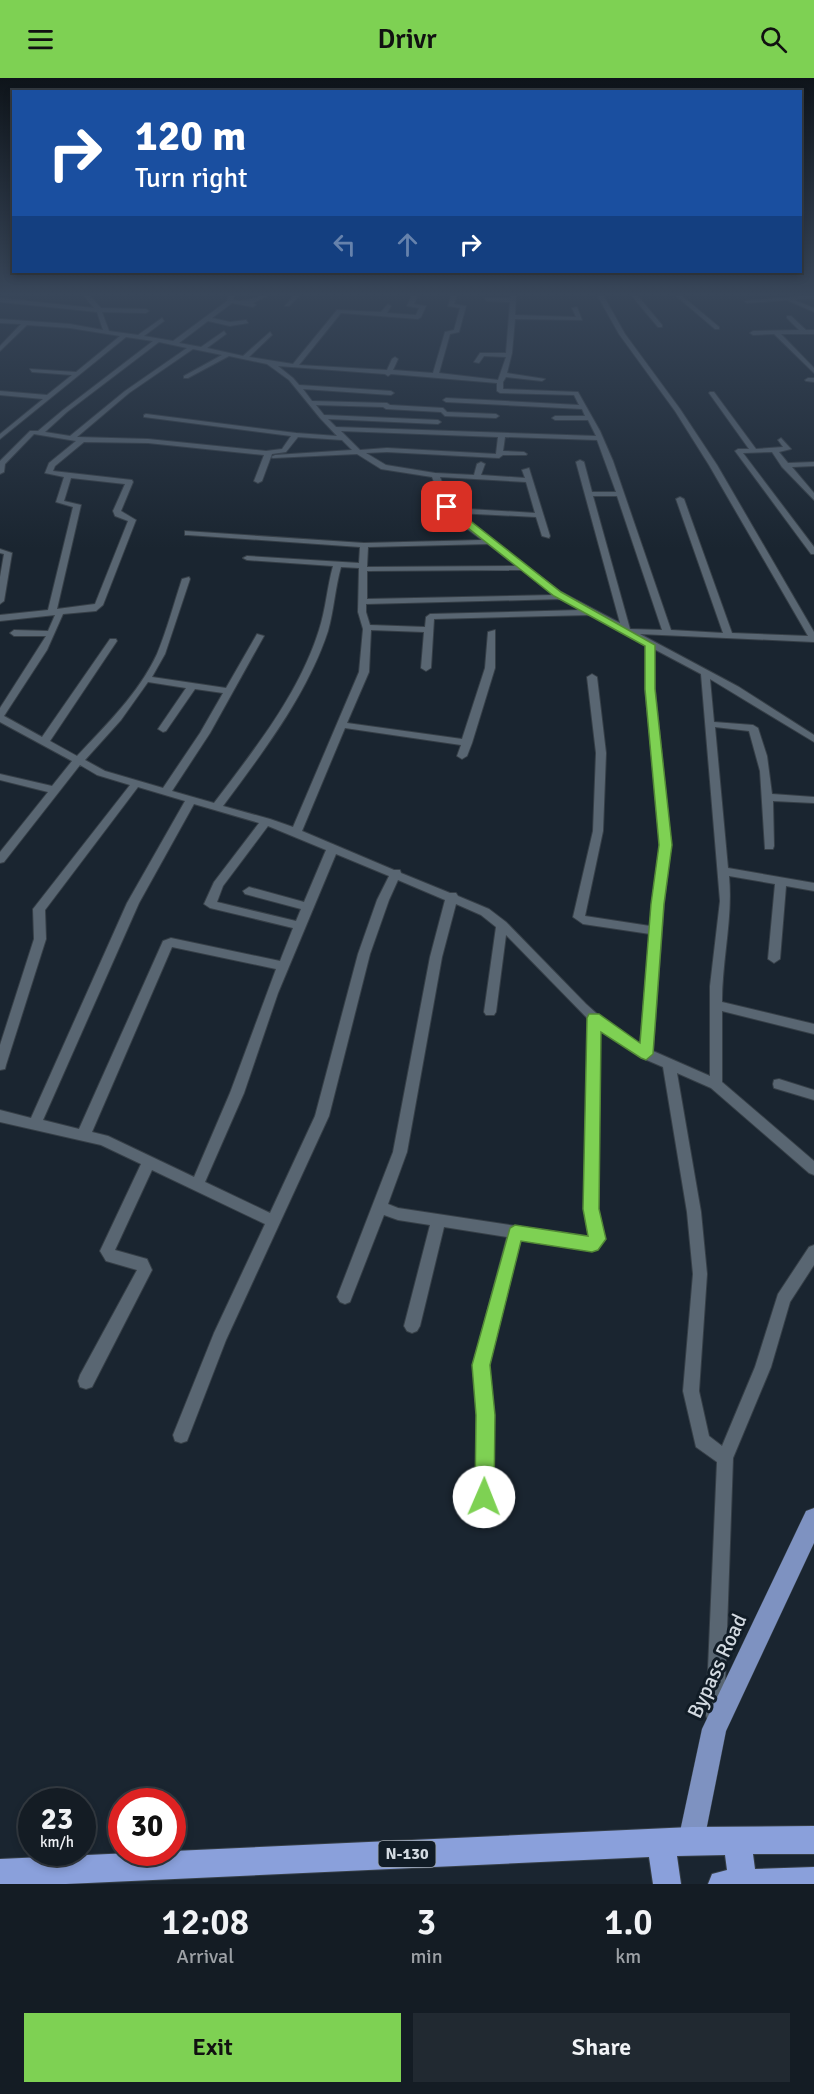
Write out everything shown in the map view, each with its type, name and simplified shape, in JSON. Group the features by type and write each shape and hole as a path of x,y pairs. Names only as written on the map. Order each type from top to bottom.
{"highway":[{"name":"N-130","path":"0,1873 691,1841 814,1840"},
{"path":"736,1841 733,1884 814,1881"},
{"path":"661,1843 667,1884"}],"main road":[{"name":"Bypass Road","path":"691,1841 714,1729 814,1520"}],"street":[{"path":"1,436 70,379"},
{"path":"40,433 107,379"},
{"path":"72,438 144,379"},
{"path":"289,379 298,387 322,417 357,451 384,467 435,475 529,480"},
{"path":"382,419 396,379"},
{"path":"443,410 452,379"},
{"path":"474,379 500,382"},
{"path":"498,403 502,379"},
{"path":"655,379 713,465 814,639"},
{"path":"298,387 391,393"},
{"path":"500,391 576,393 600,438 667,632"},
{"path":"0,393 47,398"},
{"path":"712,393 754,451"},
{"path":"0,401 8,394"},
{"path":"446,400 583,407"},
{"path":"310,403 386,406 443,410 445,414 496,416"},
{"path":"146,416 296,435 344,438"},
{"path":"322,417 438,422"},
{"path":"555,418 590,418"},
{"path":"335,429 600,438"},
{"path":"0,472 2,464 32,432 82,440 148,441 271,455 387,450 499,456 500,453 524,454"},
{"path":"500,453 502,434"},
{"path":"258,481 271,455 284,451 296,435"},
{"path":"1,436 25,439"},
{"path":"0,618 99,605 132,520 118,514 117,511 129,482 49,472 82,440"},
{"path":"781,440 788,449 738,451 814,552"},
{"path":"774,450 814,498"},
{"path":"580,462 626,631"},
{"path":"477,477 481,464"},
{"path":"786,465 814,464"},
{"path":"526,470 546,536"},
{"path":"435,475 449,510 522,568 563,597 775,712 814,739"},
{"path":"68,476 60,502 76,505 50,634 0,717 78,761 135,785 266,821 452,896 485,912 610,1032 646,1054 716,1084 814,1169"},
{"path":"588,494 620,494"},
{"path":"680,499 729,636"},
{"path":"449,510 539,515"},
{"path":"188,533 364,544 488,542"},
{"path":"800,533 814,533"},
{"path":"296,832 364,672 367,627 362,602 364,544"},
{"path":"0,551 8,553 0,601"},
{"path":"247,558 363,567 522,568"},
{"path":"217,806 273,731 298,689 323,631 337,565"},
{"path":"0,859 78,761 118,718 146,679 161,654 186,579"},
{"path":"362,602 563,597"},
{"path":"426,668 430,617 591,612"},
{"path":"367,627 428,630"},
{"path":"626,631 814,639"},
{"path":"462,756 490,668 492,632"},
{"path":"14,633 50,634"},
{"path":"165,793 205,733 260,636"},
{"path":"44,742 113,640"},
{"path":"646,1054 655,931 666,845 650,689 650,645"},
{"path":"705,673 723,871 725,923 716,1005 716,1084"},
{"path":"592,677 601,753 598,831 579,917 583,920 655,931"},
{"path":"146,679 228,691"},
{"path":"163,729 192,686"},
{"path":"709,724 753,728 758,741 769,797 769,846"},
{"path":"342,725 467,743"},
{"path":"0,777 54,790"},
{"path":"0,1065 40,939 39,909 135,785"},
{"path":"769,797 814,800"},
{"path":"34,1125 133,903 190,800"},
{"path":"266,821 218,885 210,904 300,926"},
{"path":"198,1183 237,1093 283,966 333,847"},
{"path":"723,871 814,887"},
{"path":"181,1435 219,1338 322,1116 364,954 382,900 396,873"},
{"path":"774,959 781,880"},
{"path":"249,891 308,907"},
{"path":"345,1297 400,1152 436,957 452,896"},
{"path":"490,1012 502,926"},
{"path":"83,1136 167,944 171,942 283,966"},
{"path":"716,1005 814,1029"},
{"path":"380,1207 398,1214 438,1221 592,1244 597,1239 591,1209 594,1018"},
{"path":"669,1063 694,1212 700,1274 691,1392 702,1441 724,1458"},
{"path":"779,1084 814,1095"},
{"path":"0,1116 103,1140 198,1183 273,1221"},
{"path":"86,1381 145,1270 142,1264 111,1256 107,1251 149,1161"},
{"path":"412,1326 438,1221"},
{"path":"484,1497 485,1415 481,1365 515,1233"},
{"path":"714,1729 724,1458 763,1366 783,1299 814,1251"}],"route":[{"path":"447,507 450,512 513,562 558,594 650,645 650,689 666,845 647,1018 646,1054 610,1032 594,1018 591,1209 597,1239 592,1244 515,1233 481,1365 485,1415 484,1497"}]}
